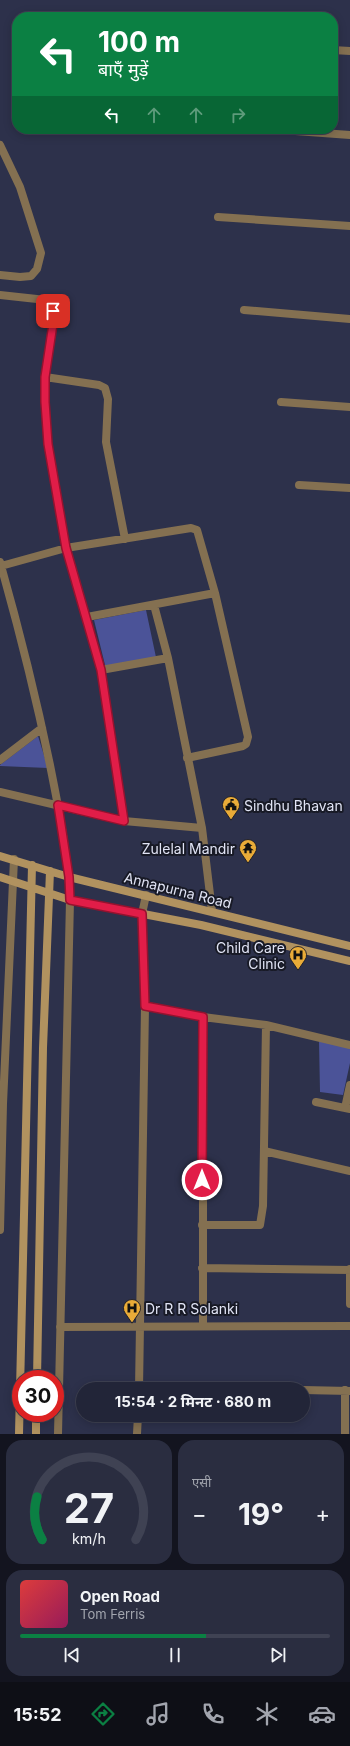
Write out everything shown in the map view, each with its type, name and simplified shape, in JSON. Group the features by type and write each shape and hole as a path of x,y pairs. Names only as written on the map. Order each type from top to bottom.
{"street":[{"path":"338,50 350,51"},
{"path":"327,134 350,136"},
{"path":"0,145 20,187 41,253 37,269 31,276 20,277 0,275"},
{"path":"218,216 350,226"},
{"path":"0,295 46,300 50,303 53,311 53,324 45,377 48,444 66,548 101,670 124,821"},
{"path":"244,310 350,319"},
{"path":"45,377 99,385 105,388 108,399 106,442 125,539"},
{"path":"281,402 350,407"},
{"path":"300,485 350,488"},
{"path":"58,1434 70,900 69,877 58,805 42,728 0,564 66,548 191,528 197,530 215,593 247,730 248,741 243,746 188,758"},
{"path":"87,617 215,593"},
{"path":"154,605 168,658 202,828 212,912"},
{"path":"101,670 168,658"},
{"path":"0,760 42,728"},
{"path":"0,792 124,821 202,828"},
{"name":"Annapurna Road","path":"0,856 14,859 69,877 350,947"},
{"path":"0,1230 4,974 14,859"},
{"path":"19,1434 33,888 32,866"},
{"path":"37,1370 43,1048 50,871"},
{"name":"Annapurna Road","path":"0,877 70,900 201,925 349,960"},
{"path":"139,1382 145,1006 142,914 146,896"},
{"path":"349,960 350,947"},
{"path":"145,1006 203,1017 266,1025 350,1045"},
{"path":"203,1017 203,1326"},
{"path":"202,1225 260,1225 263,1206 266,1025"},
{"path":"316,1102 348,1108 350,1085"},
{"path":"264,1151 350,1171"},
{"path":"202,1268 350,1270 350,1304"},
{"path":"60,1327 350,1326"},
{"path":"310,1390 348,1391 345,1434"},
{"path":"36,1422 36,1434"},
{"path":"137,1434 138,1422"}],"shaded area":[{"path":"146,610 157,662 106,669 94,620"},
{"path":"38,736 48,768 0,766 0,765"},
{"path":"319,1041 350,1047 350,1063 343,1095 320,1092"}],"place":[{"name":"Sindhu Bhavan","path":"231,820"},
{"name":"Zulelal Mandir","path":"248,863"},
{"name":"Child Care Clinic","path":"298,970"},
{"name":"Dr R R Solanki","path":"132,1323"}],"route":[{"path":"53,311 53,324 45,377 48,444 66,548 101,670 124,821 58,805 69,877 70,900 142,914 145,1006 203,1017 202,1180"}]}
